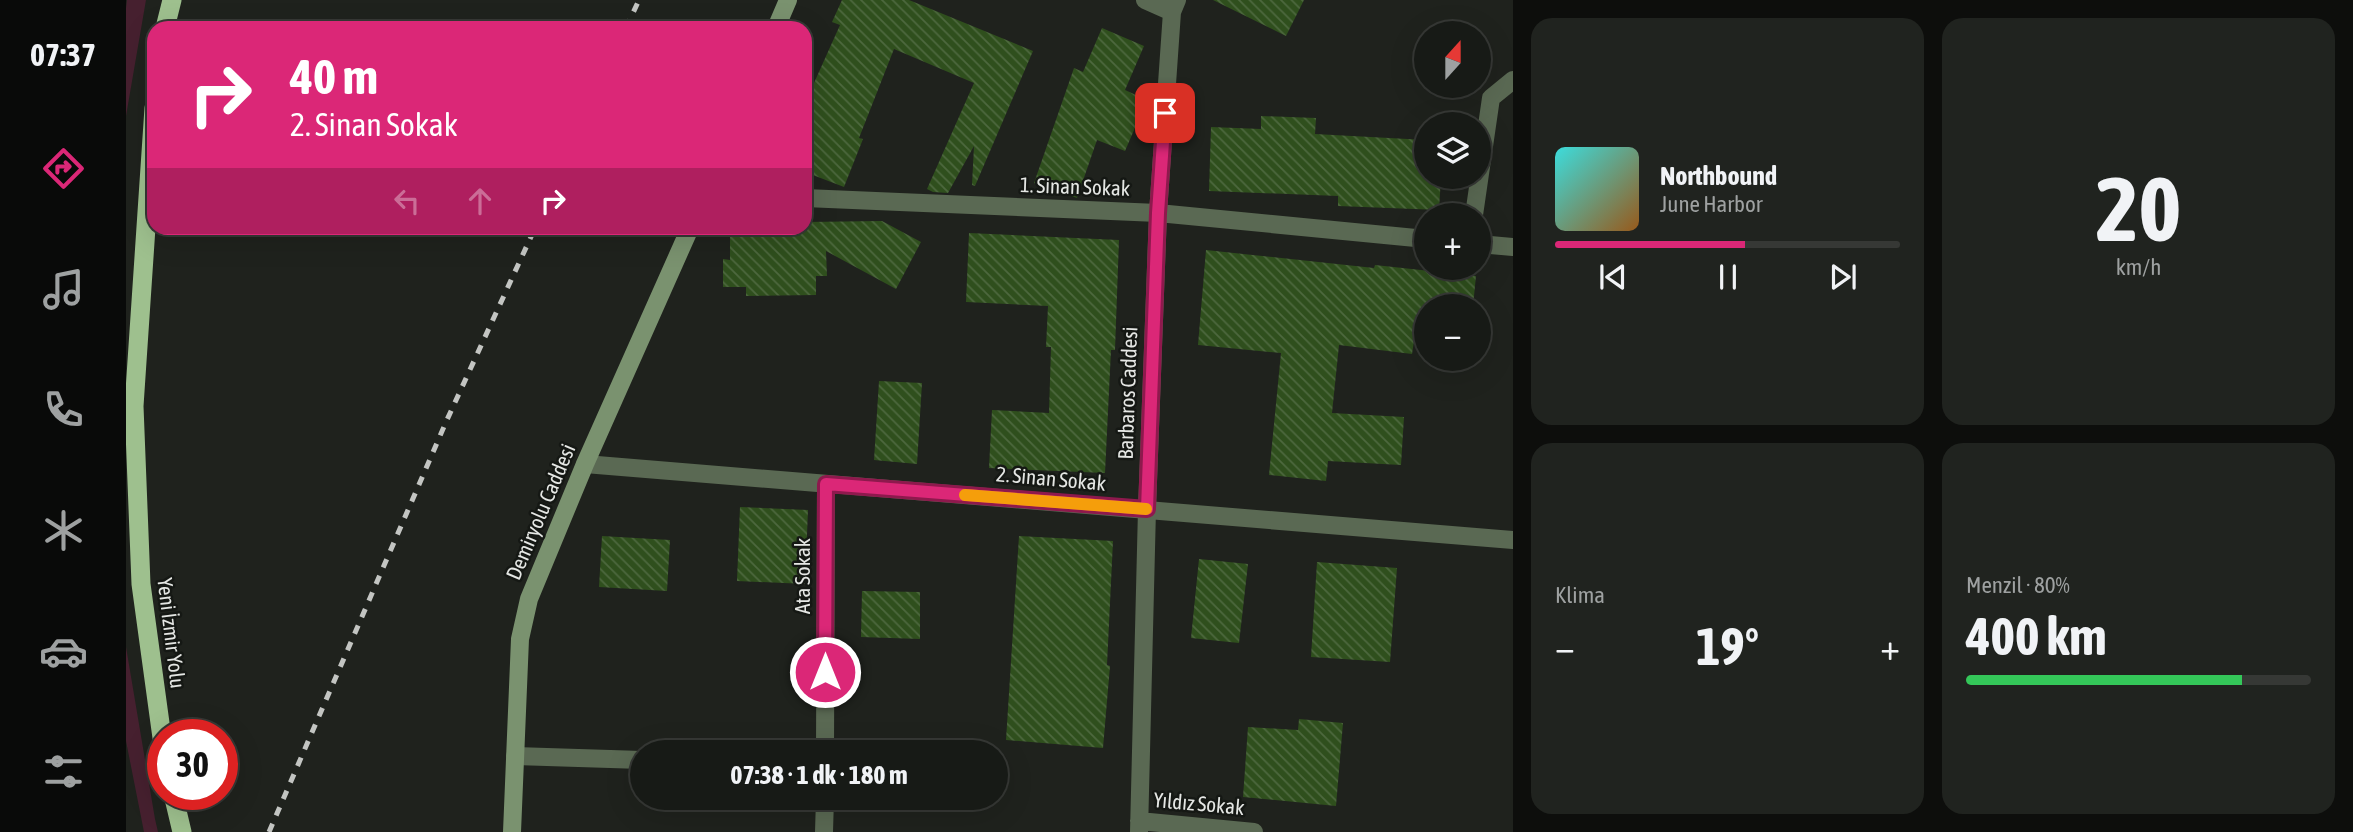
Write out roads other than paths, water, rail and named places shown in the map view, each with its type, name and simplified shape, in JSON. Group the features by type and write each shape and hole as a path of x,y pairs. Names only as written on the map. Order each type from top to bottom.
{"highway":[{"path":"167,21 172,0"},
{"name":"Yeni İzmir Yolu","path":"147,212 134,406 141,584 159,719"},
{"path":"177,810 182,832"}],"main road":[{"path":"779,21 788,0"},
{"name":"Demiryolu Caddesi","path":"512,832 520,639 529,599 585,464 687,235"}],"street":[{"path":"1145,0 1175,6"},
{"name":"Barbaros Caddesi","path":"1139,827 1158,213 1175,6"},
{"path":"1476,203 1491,98 1513,80"},
{"name":"1. Sinan Sokak","path":"812,198 1158,213 1414,238"},
{"path":"1491,245 1513,247"},
{"name":"2. Sinan Sokak","path":"585,464 1513,540"},
{"name":"Ata Sokak","path":"825,740 826,484"},
{"path":"514,756 630,760"},
{"path":"824,832 825,810"},
{"name":"Yıldız Sokak","path":"1139,827 1254,832"}],"railway":[{"path":"629,21 639,0"},
{"path":"269,832 446,422 532,235"}]}
